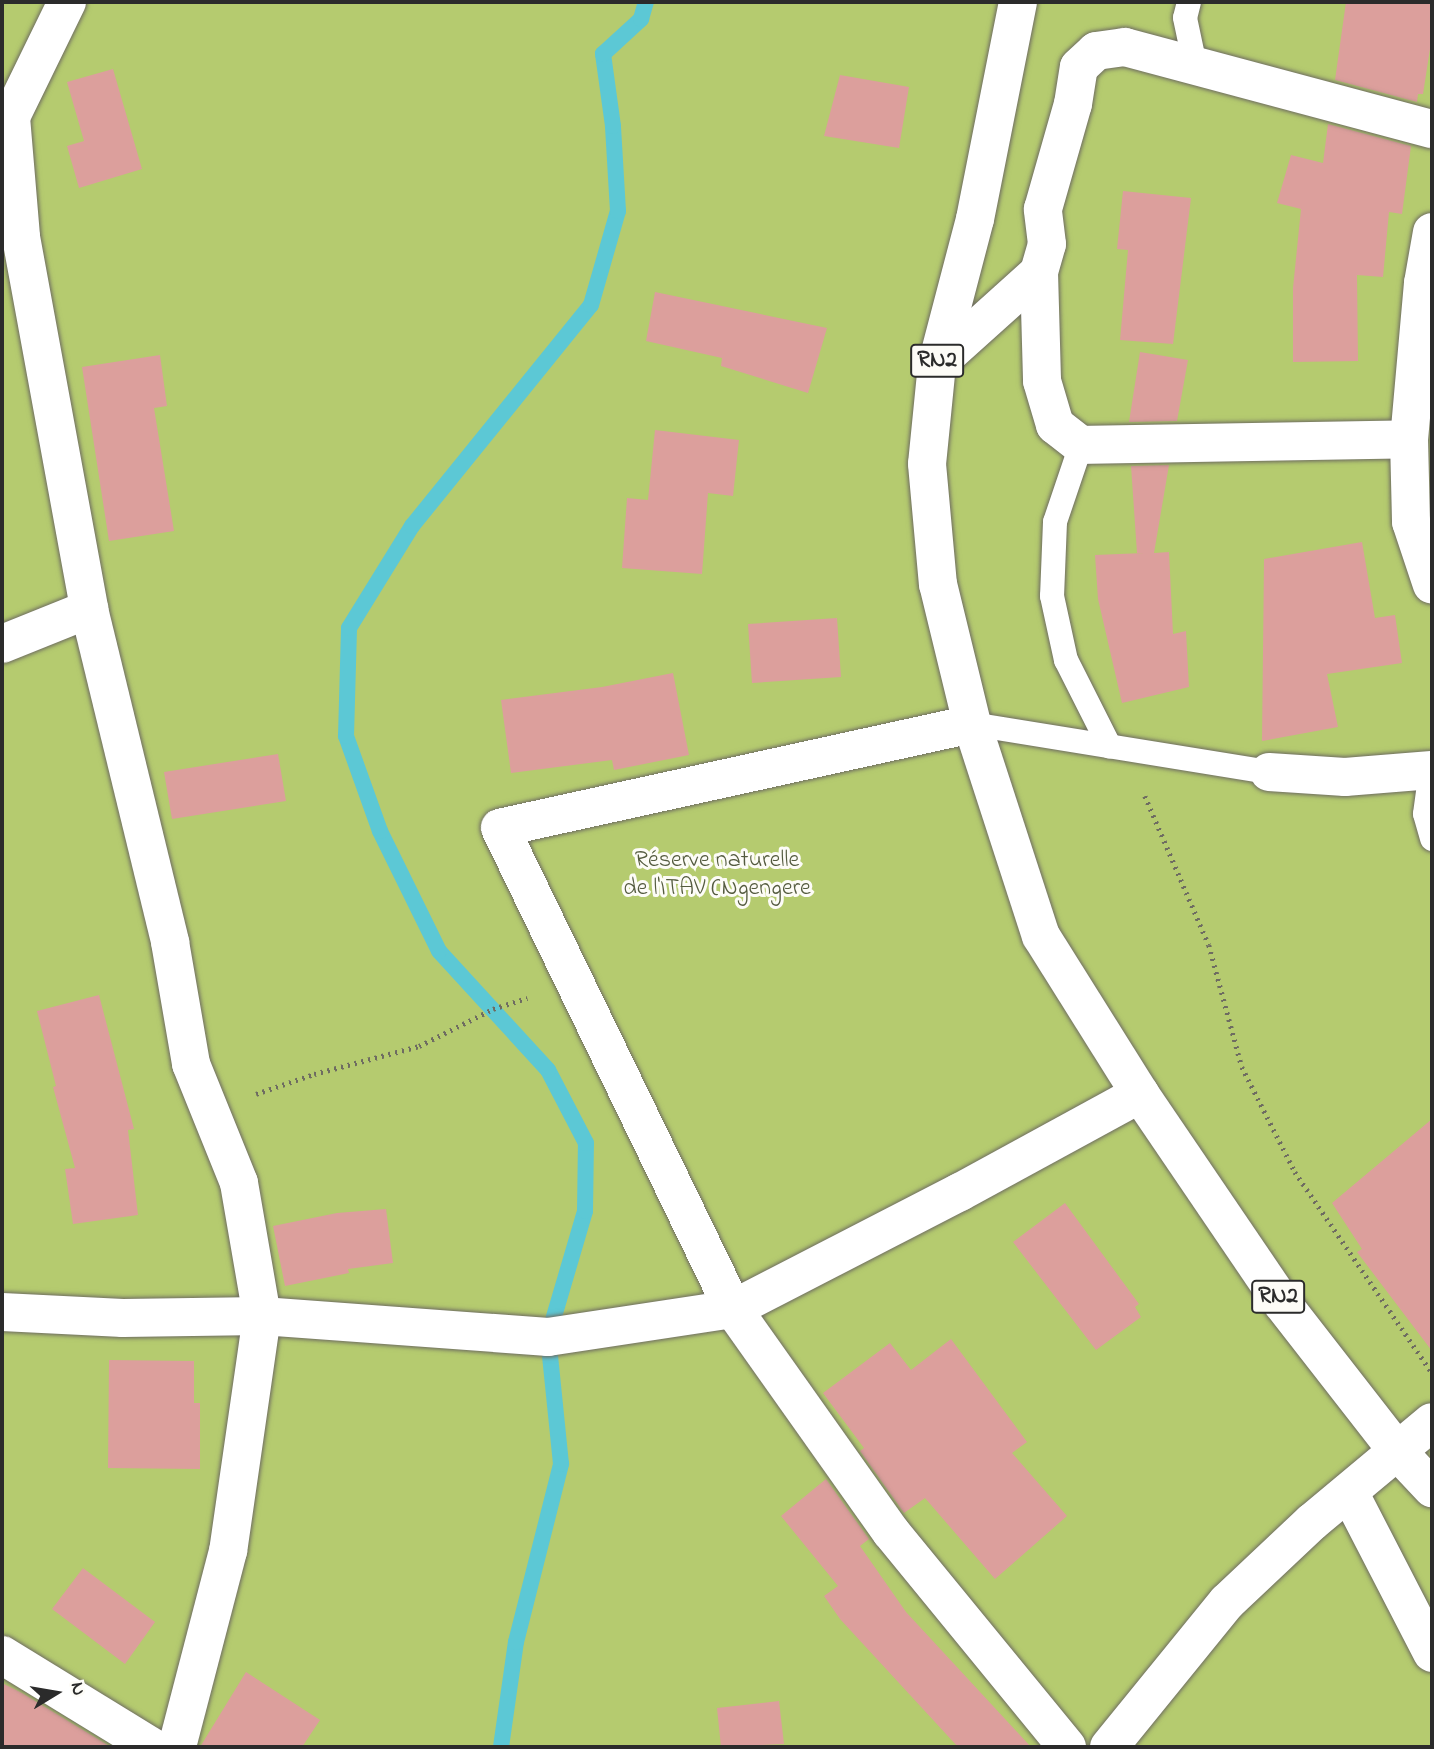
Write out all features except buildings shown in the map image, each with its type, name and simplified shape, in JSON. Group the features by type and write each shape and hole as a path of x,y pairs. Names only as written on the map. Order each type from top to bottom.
{"main road":[{"path":"66,2 11,117 11,239 89,609 170,942 191,1064 239,1184 262,1316 228,1551 177,1747"},
{"name":"RN2","path":"1018,2 975,219 937,364 927,464 938,584 972,724 1041,936 1140,1094 1282,1303 1398,1452 1432,1488"},
{"path":"1409,439 1081,445 1055,425 1042,381 1038,272 1047,244 1043,209 1073,104 1079,67 1097,51 1125,47 1432,129"},
{"path":"1432,232 1423,283 1409,439 1411,522 1432,585"},
{"path":"937,364 1038,272"},
{"path":"2,644 89,609"},
{"path":"972,724 500,828 733,1308 891,1532 1067,1747"},
{"path":"1269,772 1345,776 1432,765"},
{"path":"2,1312 123,1318 262,1316 548,1337 733,1308 960,1192 1140,1094"},
{"path":"1109,1747 1227,1602 1312,1522 1432,1422"},
{"path":"1349,1492 1432,1653"},
{"path":"2,1654 152,1747"}],"lane":[{"path":"1189,2 1185,18 1195,65"},
{"path":"1081,445 1055,522 1052,596 1066,660 1110,747"},
{"path":"972,724 1269,772"},
{"path":"1432,765 1425,814 1432,839"}],"path":[{"path":"1110,747 1150,802 1209,945 1242,1066 1295,1172 1432,1373"},
{"path":"211,1113 314,1074 419,1046 493,1009 575,982"}],"green space":[{"name":"Réserve naturelle de l'ITAV (Ngengere","path":"2,2 1432,2 1432,1747 2,1747"}],"waterway":[{"path":"501,1747 516,1642 561,1464 548,1337 585,1211 586,1143 548,1070 439,951 380,831 346,736 349,628 412,526 591,305 618,211 613,126 603,54 641,19 646,2"}]}
